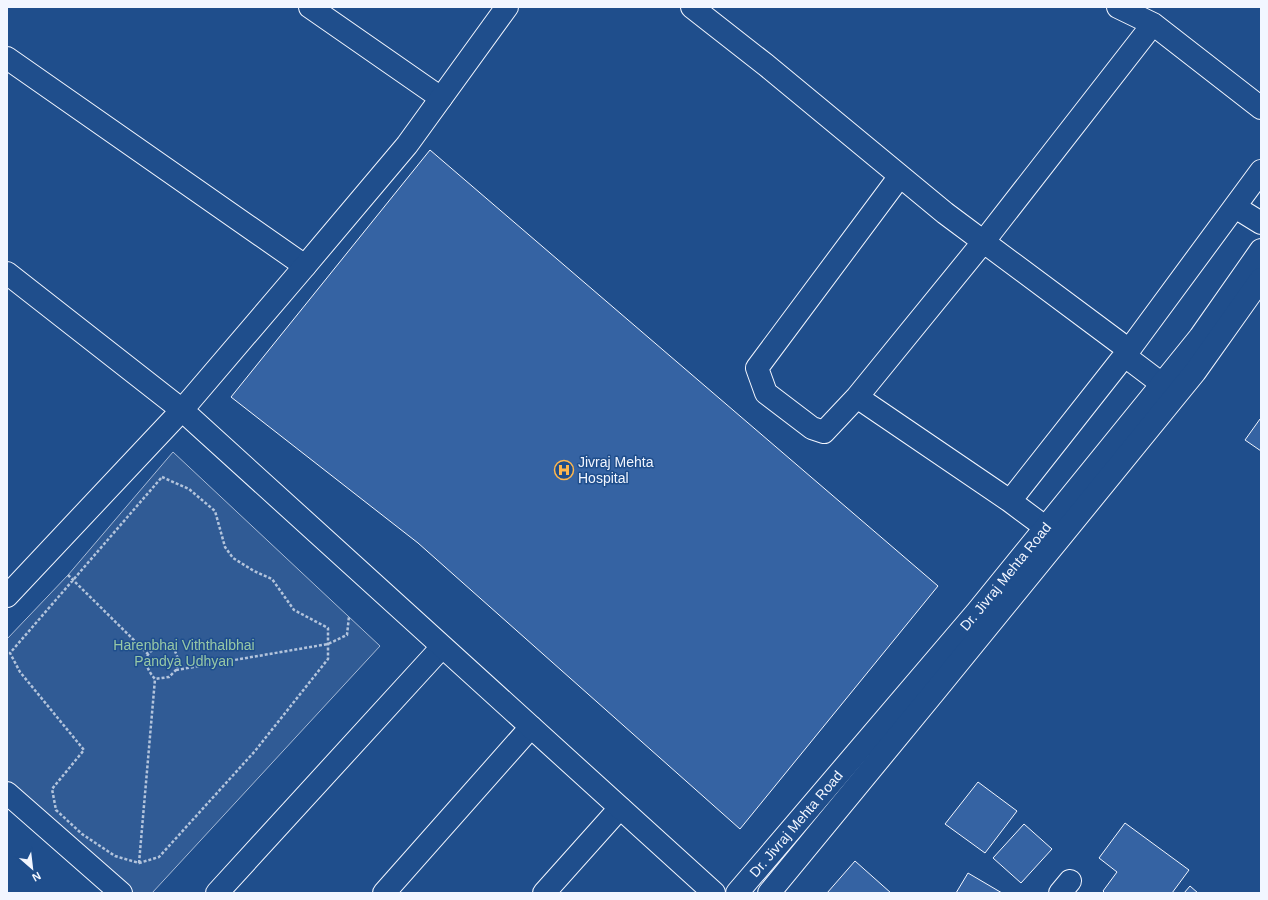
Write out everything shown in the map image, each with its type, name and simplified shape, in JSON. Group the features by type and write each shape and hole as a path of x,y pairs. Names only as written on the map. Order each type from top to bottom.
{"street":[{"path":"310,7 441,98"},
{"path":"7,596 182,410 305,266 407,145 507,7"},
{"path":"692,7 766,65 945,213 1127,353 1162,384"},
{"path":"1118,7 1153,24 1261,108"},
{"path":"900,176 757,368 766,393 812,428 824,432 858,397 984,242 1153,24"},
{"path":"7,58 305,266"},
{"path":"1010,501 1127,353 1261,171"},
{"path":"1234,207 1261,223"},
{"name":"Dr. Jivraj Mehta Road","path":"737,893 976,613 1200,337 1261,250"},
{"path":"7,272 182,410 714,893"},
{"path":"769,893 931,697 1195,372 1261,279"},
{"path":"858,397 1010,501 1045,527"},
{"path":"217,893 442,646"},
{"path":"384,893 531,727"},
{"path":"7,793 121,893"},
{"path":"544,893 620,808"}],"path":[{"path":"162,478 188,489 215,511 225,547 233,558 254,571 272,579 294,610 328,628 328,659 255,751 159,857 139,863 115,856 82,834 56,810 52,789 84,750 20,672 10,653 73,580 162,478"},
{"path":"68,575 148,654"},
{"path":"176,670 328,644 347,635 350,616"},
{"path":"139,863 155,679 150,673 146,664 148,654 156,647 166,646 174,651 179,661 176,670 169,677 155,679"}],"shaded area":[{"name":"Harenbhai Viththalbhai Pandya Udhyan","path":"173,452 380,646 152,893 134,893 7,781 7,639 68,575"}],"building":[{"name":"Jivraj Mehta Hospital","path":"430,150 938,586 740,829 418,543 231,397"},
{"path":"1261,419 1261,451 1245,440"},
{"path":"978,782 1017,811 985,853 945,824"},
{"path":"1125,823 1189,870 1172,893 1105,893 1103,891 1117,872 1099,858"},
{"path":"1024,824 1052,849 1021,883 993,858"},
{"path":"855,861 891,893 827,893"},
{"path":"968,873 1002,893 956,893"},
{"path":"1190,886 1198,893 1184,893"}],"place":[{"name":"Jivraj Mehta Hospital","path":"564,470"}]}
